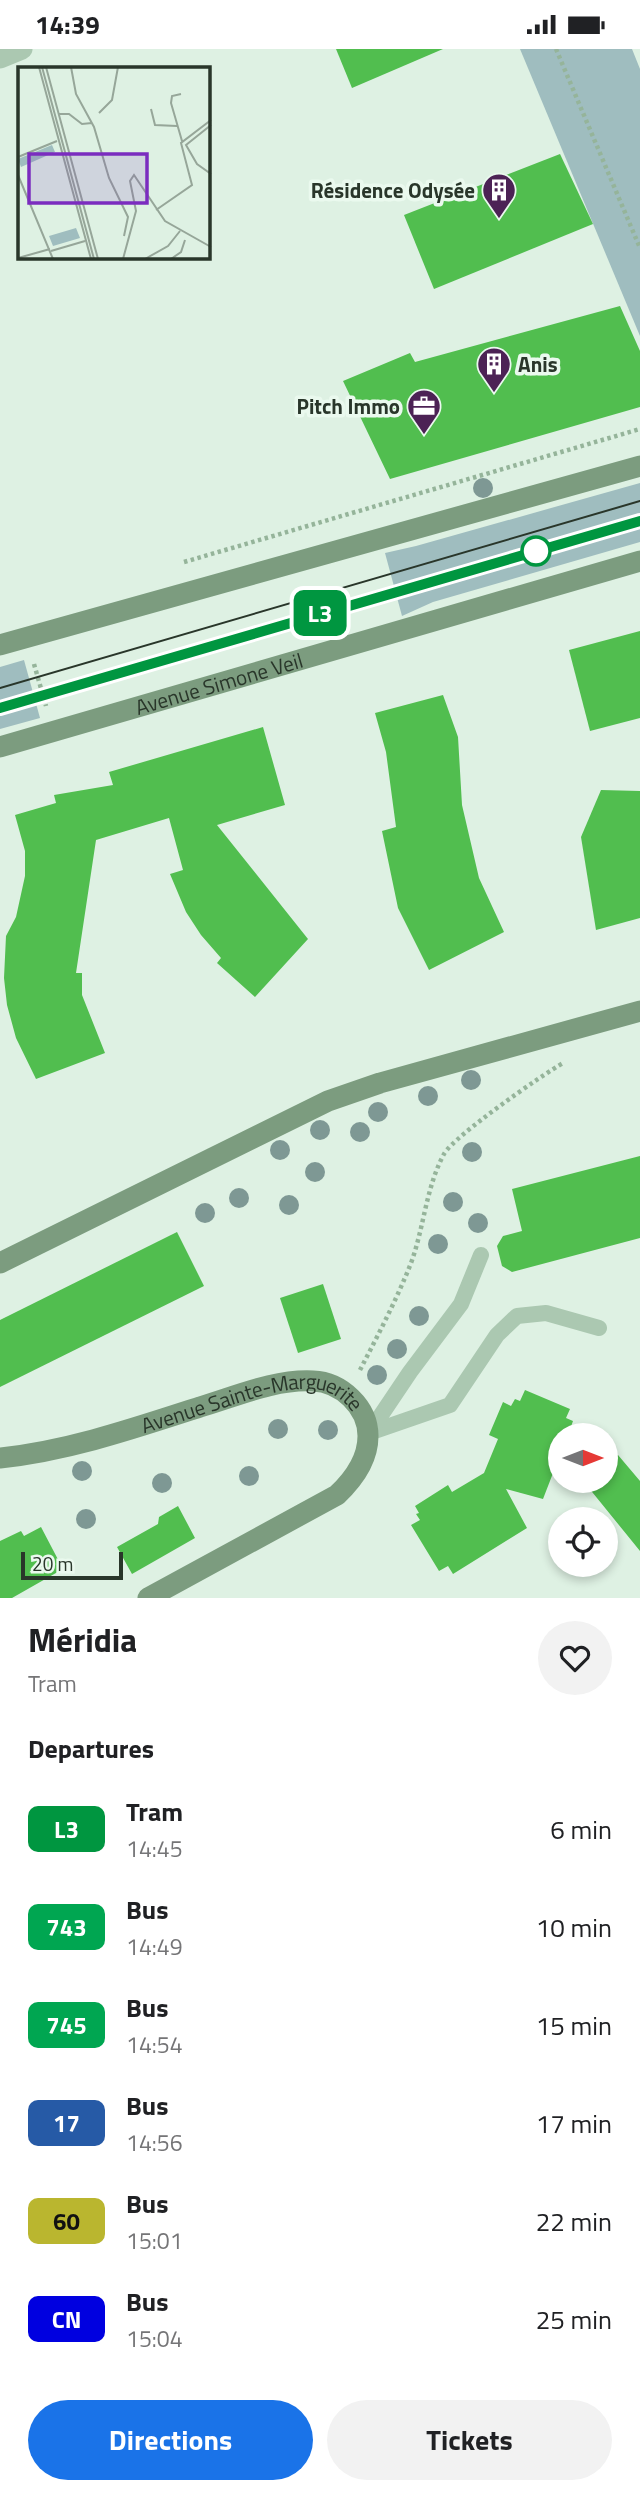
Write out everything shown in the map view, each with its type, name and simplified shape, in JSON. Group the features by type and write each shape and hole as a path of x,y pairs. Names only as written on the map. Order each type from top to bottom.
{"street":[{"path":"0,58 22,49"},
{"path":"0,645 640,466"},
{"name":"Avenue Simone Veil","path":"0,747 640,561"},
{"path":"0,1263 328,1101 380,1083 640,1011"},
{"name":"Avenue Sainte-Marguerite","path":"0,1458 105,1437 263,1387 292,1381 332,1384 348,1395 357,1405 369,1433 362,1465 351,1482 337,1495 148,1598"}],"lane":[{"path":"369,1433 461,1304 481,1255"},
{"path":"369,1433 450,1405 497,1335 517,1316 546,1313 598,1328"}],"path":[{"path":"556,49 640,248"},
{"path":"173,565 640,429"},
{"path":"26,637 53,732"},
{"path":"348,1395 412,1261 444,1153 479,1123 564,1062"}],"shaded area":[{"path":"520,49 632,49 640,69 640,336"},
{"path":"640,483 640,542 433,602 402,616 385,553"},
{"path":"24,660 40,718 0,729 0,667"}],"building":[{"path":"336,49 443,49 352,88"},
{"name":"Résidence Odysée","path":"560,154 593,224 434,289 404,215"},
{"name":"Anis","path":"620,306 640,351 640,407 390,479 343,381 410,353 415,362"},
{"path":"640,631 640,718 590,731 569,650"},
{"path":"443,695 458,737 462,805 479,878 504,932 429,970 398,908 382,831 396,827 386,752 375,713"},
{"path":"263,727 285,805 217,825 308,939 255,997 217,963 221,958 186,912 170,874 183,870 169,818 96,840 76,973 82,973 82,995 105,1053 36,1079 16,1038 7,1005 4,978 6,936 16,917 25,876 25,851 15,815 56,803 54,795 113,785 109,772"},
{"path":"601,790 640,791 640,918 596,930 581,837"},
{"path":"640,1156 640,1238 512,1272 502,1266 497,1246 503,1236 522,1231 512,1189"},
{"path":"177,1232 204,1286 0,1387 0,1320"},
{"path":"323,1284 341,1339 298,1353 280,1298"},
{"path":"525,1390 570,1409 566,1418 573,1421 548,1423 548,1486 543,1499 506,1489 527,1528 453,1574 448,1566 439,1571 411,1525 420,1520 415,1506 448,1485 452,1492 484,1473 498,1439 489,1435 503,1402 511,1406 515,1399 520,1401"},
{"path":"618,1455 640,1481 640,1551 618,1524 618,1507 604,1507 593,1493 618,1493"},
{"path":"178,1506 195,1538 132,1574 117,1547 158,1524 159,1517"},
{"path":"41,1527 63,1569 12,1598 0,1598 0,1541 21,1531 24,1536"}],"tram line":[{"path":"0,688 640,501"},
{"path":"0,708 640,521"},
{"name":"L3","path":"0,708 640,521"}],"place":[{"name":"Résidence Odysée","path":"499,220"},
{"name":"Anis","path":"494,394"},
{"name":"Pitch Immo","path":"424,436"}]}
